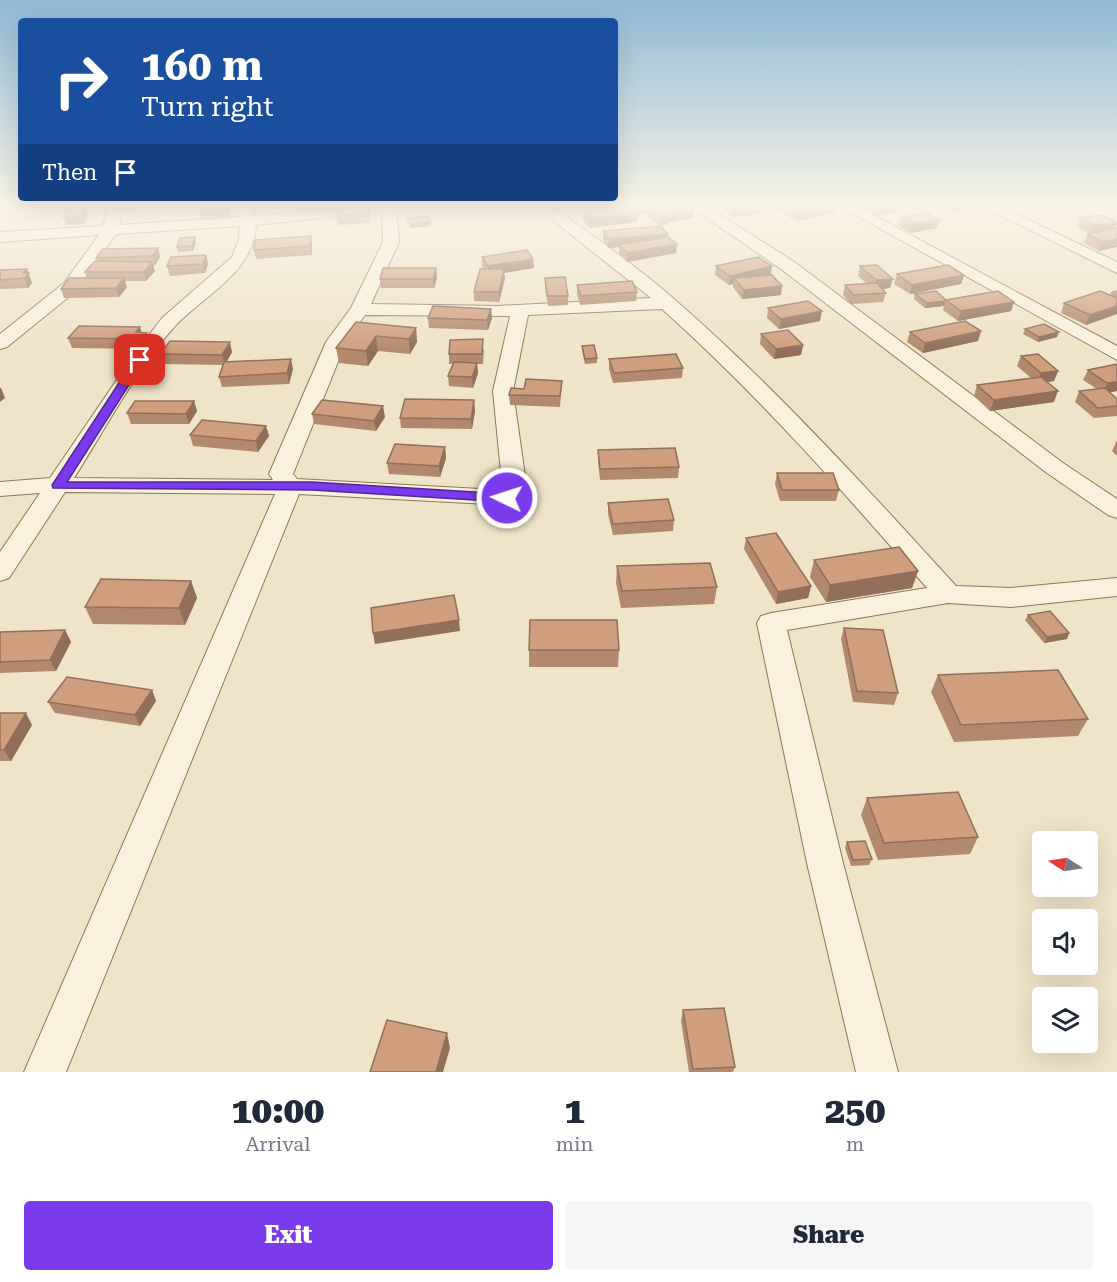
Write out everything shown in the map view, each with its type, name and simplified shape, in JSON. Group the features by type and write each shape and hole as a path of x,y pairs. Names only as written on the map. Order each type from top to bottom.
{"street":[{"path":"0,343 69,287 94,253"},
{"path":"0,572 140,360 169,322 239,259 241,253"},
{"path":"290,487 281,474 336,342 360,309 386,253"},
{"path":"603,253 668,303 712,343 829,460 948,594"},
{"path":"769,253 1055,468 1117,510"},
{"path":"932,253 1117,354"},
{"path":"1086,253 1117,268"},
{"path":"360,309 520,311 668,303"},
{"path":"0,489 58,485 312,486 507,498 514,483 503,390 520,311"},
{"path":"45,1072 290,487"},
{"path":"877,1072 825,863 771,623 948,594 962,596 1021,595 1117,587"}],"building":[{"path":"100,253 154,253 152,256 96,258"},
{"path":"508,253 529,253 533,259 488,266 482,257"},
{"path":"206,255 203,264 167,266 171,257"},
{"path":"758,257 772,266 730,276 716,266"},
{"path":"95,261 152,262 144,272 85,272"},
{"path":"877,265 893,279 876,280 860,266"},
{"path":"948,265 964,275 912,285 897,274"},
{"path":"383,268 436,268 433,279 380,279"},
{"path":"27,269 23,273 29,273 25,278 0,280 0,270"},
{"path":"480,269 504,269 499,292 474,292"},
{"path":"772,275 782,286 744,290 734,278"},
{"path":"565,277 568,296 547,296 545,278"},
{"path":"69,278 124,278 116,288 61,289"},
{"path":"632,281 637,292 581,296 577,285"},
{"path":"877,283 886,293 853,295 845,285"},
{"path":"936,291 947,301 927,303 915,294"},
{"path":"998,291 1014,302 961,311 946,300"},
{"path":"1100,291 1117,298 1117,306 1090,315 1064,303"},
{"path":"808,301 822,311 781,319 768,308"},
{"path":"433,306 491,309 487,320 428,318"},
{"path":"965,321 981,331 925,343 910,332"},
{"path":"356,322 416,328 409,339 376,336 366,351 336,348"},
{"path":"1044,324 1059,332 1039,337 1025,329"},
{"path":"79,326 140,327 136,332 147,333 142,339 68,338"},
{"path":"788,330 803,345 776,349 761,334"},
{"path":"483,339 482,354 449,354 450,340"},
{"path":"170,341 230,342 222,355 160,354"},
{"path":"594,345 597,358 585,359 582,346"},
{"path":"676,354 683,368 614,373 609,359"},
{"path":"1038,354 1058,371 1041,373 1021,356"},
{"path":"291,359 287,373 219,377 224,362"},
{"path":"454,362 477,363 472,377 448,376"},
{"path":"1117,364 1117,382 1107,383 1088,370"},
{"path":"1041,377 1058,391 994,400 977,385"},
{"path":"526,379 562,381 560,396 509,395 511,388 524,389"},
{"path":"1105,388 1117,399 1117,406 1098,408 1079,391"},
{"path":"405,399 474,400 471,419 400,418"},
{"path":"322,400 383,406 374,421 312,414"},
{"path":"135,401 194,401 186,414 127,413"},
{"path":"202,420 266,426 256,441 190,435"},
{"path":"395,444 445,447 439,466 387,463"},
{"path":"675,448 679,467 600,469 598,450"},
{"path":"777,473 833,473 839,490 782,490"},
{"path":"668,499 674,520 613,524 608,503"},
{"path":"776,533 811,586 778,592 746,538"},
{"path":"899,547 918,571 830,585 814,560"},
{"path":"710,563 717,587 622,591 617,566"},
{"path":"101,579 191,581 179,608 85,607"},
{"path":"454,595 459,620 373,633 371,608"},
{"path":"1050,611 1069,633 1047,637 1028,615"},
{"path":"530,620 617,620 619,650 529,650"},
{"path":"844,628 883,630 898,693 857,691"},
{"path":"65,630 50,660 0,662 0,632"},
{"path":"1058,670 1088,719 961,725 938,675"},
{"path":"67,677 152,690 135,715 48,702"},
{"path":"0,713 26,713 4,750 0,750"},
{"path":"958,792 978,837 884,843 867,798"},
{"path":"865,841 872,859 853,860 847,842"},
{"path":"724,1008 735,1067 693,1069 683,1010"},
{"path":"387,1020 447,1033 436,1072 370,1072"}],"route":[{"path":"140,360 58,485 312,486 507,498"}]}
